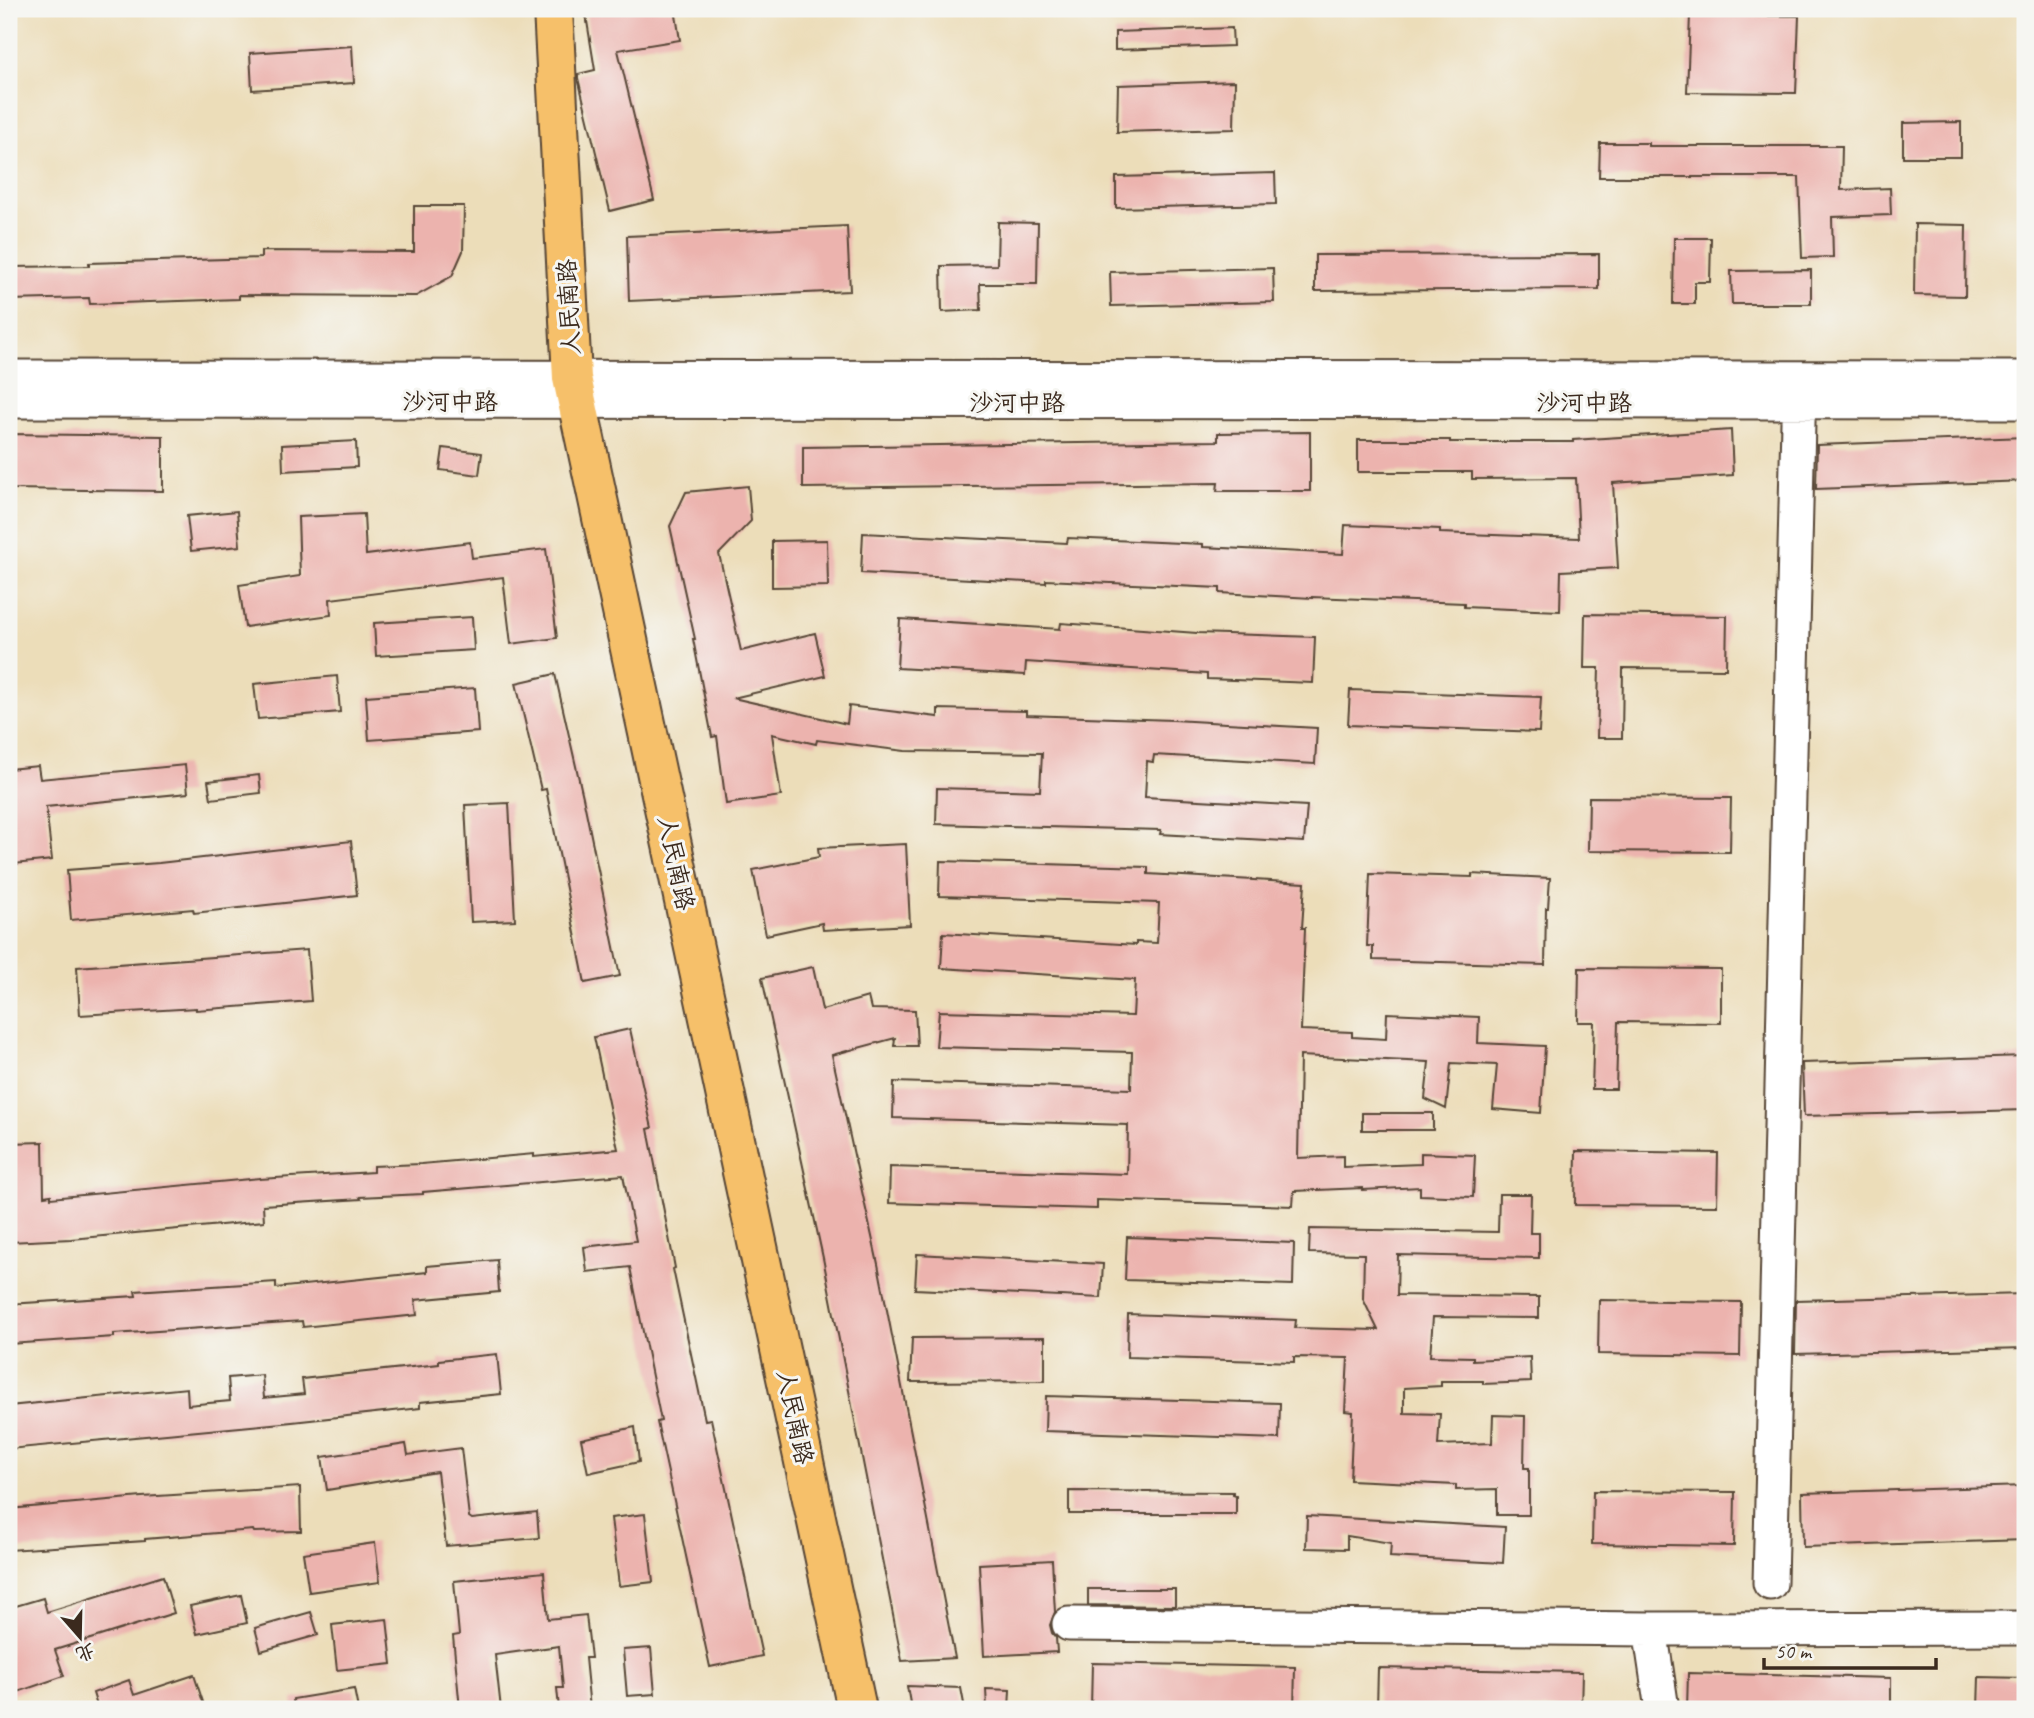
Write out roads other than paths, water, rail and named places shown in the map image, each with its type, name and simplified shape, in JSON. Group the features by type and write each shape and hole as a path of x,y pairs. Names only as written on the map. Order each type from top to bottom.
{"main road":[{"name":"人民南路","path":"553,9 575,391 857,1709"}],"street":[{"name":"沙河中路","path":"9,377 575,391"},
{"name":"沙河中路","path":"9,401 575,391 1799,390 2025,378"},
{"name":"沙河中路","path":"1799,390 2025,402"},
{"path":"1770,1583 1799,390"},
{"path":"1069,1624 1650,1629 2025,1628"},
{"path":"1650,1629 1662,1709"}]}
